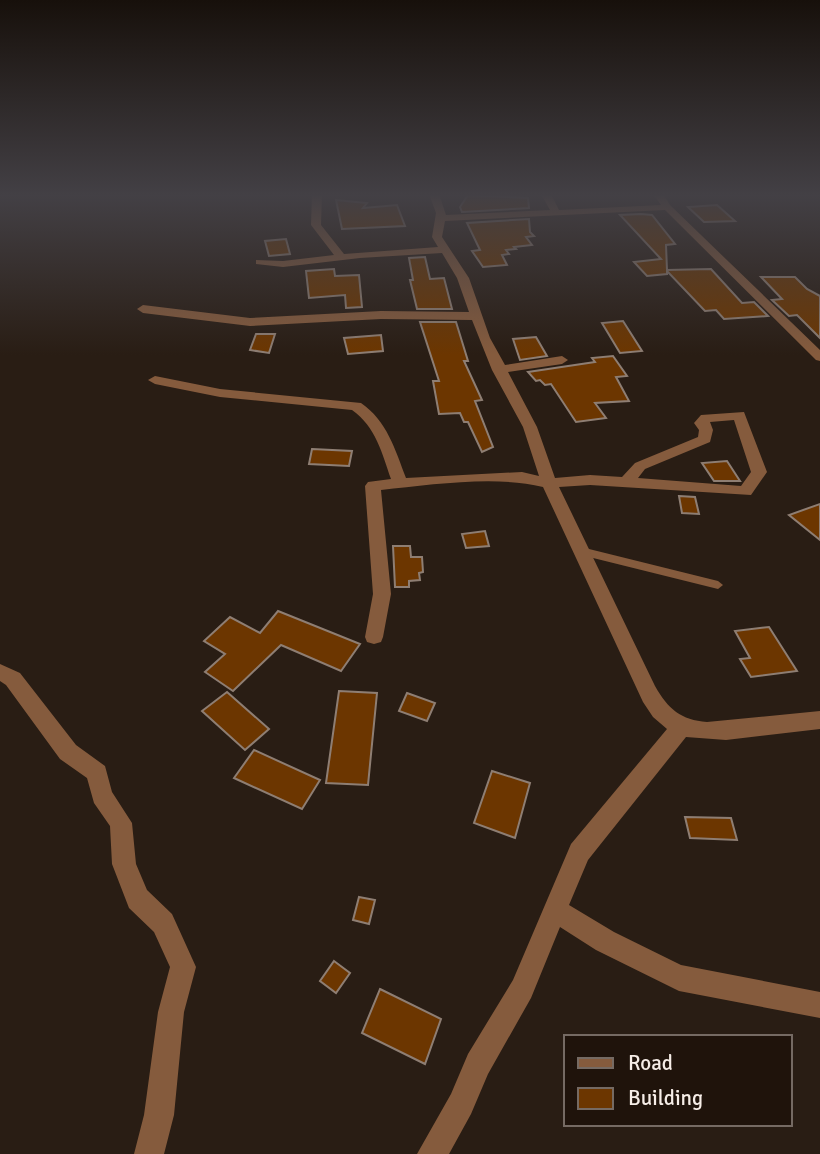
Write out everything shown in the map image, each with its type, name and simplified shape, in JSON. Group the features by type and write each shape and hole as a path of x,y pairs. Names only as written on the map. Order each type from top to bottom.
{"street":[{"path":"333,248 341,257"},
{"path":"709,248 820,357"},
{"path":"260,262 283,264 443,250 463,278 499,370 530,427 549,482 659,712 681,728 701,732 820,720"},
{"path":"144,309 250,322 381,316 476,316"},
{"path":"499,370 562,360"},
{"path":"155,380 220,393 356,406 368,413 379,425 400,483"},
{"path":"374,637 382,594 373,486 522,477 549,482 590,480 745,491 759,472 739,415 706,418 701,423 706,430 705,439 640,466 627,482"},
{"path":"0,672 13,679 68,752 97,773 103,796 121,823 124,864 138,899 163,923 183,967 171,1012 159,1115 149,1154"},
{"path":"432,1154 461,1104 478,1064 522,989 579,852 681,728"},
{"path":"556,911 605,941 678,978 820,1005"}],"lane":[{"path":"581,551 718,585"}],"building":[{"path":"267,248 288,248 290,254 269,256"},
{"path":"479,248 516,249 506,250 509,254 502,255 507,265 483,267 472,251 480,250"},
{"path":"651,248 666,248 667,270 711,269 742,303 754,302 768,316 724,319 716,310 705,311 667,271 667,274 647,276 634,262 661,259"},
{"path":"425,257 430,279 444,278 452,309 417,309 410,280 413,280 409,258"},
{"path":"334,269 335,276 359,275 362,307 346,308 345,295 309,298 306,271"},
{"path":"761,277 795,277 807,289 820,296 820,338 797,315 789,316 772,300 782,299"},
{"path":"623,321 642,351 620,353 602,323"},
{"path":"420,322 456,322 468,361 464,361 482,400 475,401 493,447 482,452 468,422 464,422 460,413 439,414 433,381 439,381"},
{"path":"256,334 275,334 269,353 250,350"},
{"path":"381,335 383,351 348,354 344,338"},
{"path":"536,337 547,356 520,360 513,339"},
{"path":"613,356 627,376 616,377 629,401 595,403 606,418 576,422 551,384 545,385 540,380 536,381 528,372 595,362 592,358"},
{"path":"312,449 352,451 349,466 309,464"},
{"path":"727,461 740,481 714,481 702,463"},
{"path":"679,496 695,497 699,514 682,513"},
{"path":"820,504 820,540 789,515"},
{"path":"485,531 489,546 466,548 462,534"},
{"path":"393,546 410,546 411,557 422,557 423,572 419,573 420,580 409,581 409,587 395,587"},
{"path":"278,611 360,644 341,671 281,645 233,691 205,672 225,654 204,641 230,617 260,633"},
{"path":"769,627 797,671 751,677 740,659 750,658 735,631"},
{"path":"339,691 377,693 368,785 326,783"},
{"path":"227,692 269,729 245,750 202,711"},
{"path":"407,693 435,703 427,721 399,711"},
{"path":"254,750 320,780 302,809 234,778"},
{"path":"492,771 530,783 515,838 474,823"},
{"path":"685,817 731,818 737,840 690,838"},
{"path":"359,897 375,900 369,924 353,920"},
{"path":"334,961 350,973 336,993 320,981"},
{"path":"380,989 441,1019 425,1064 362,1033"}]}
